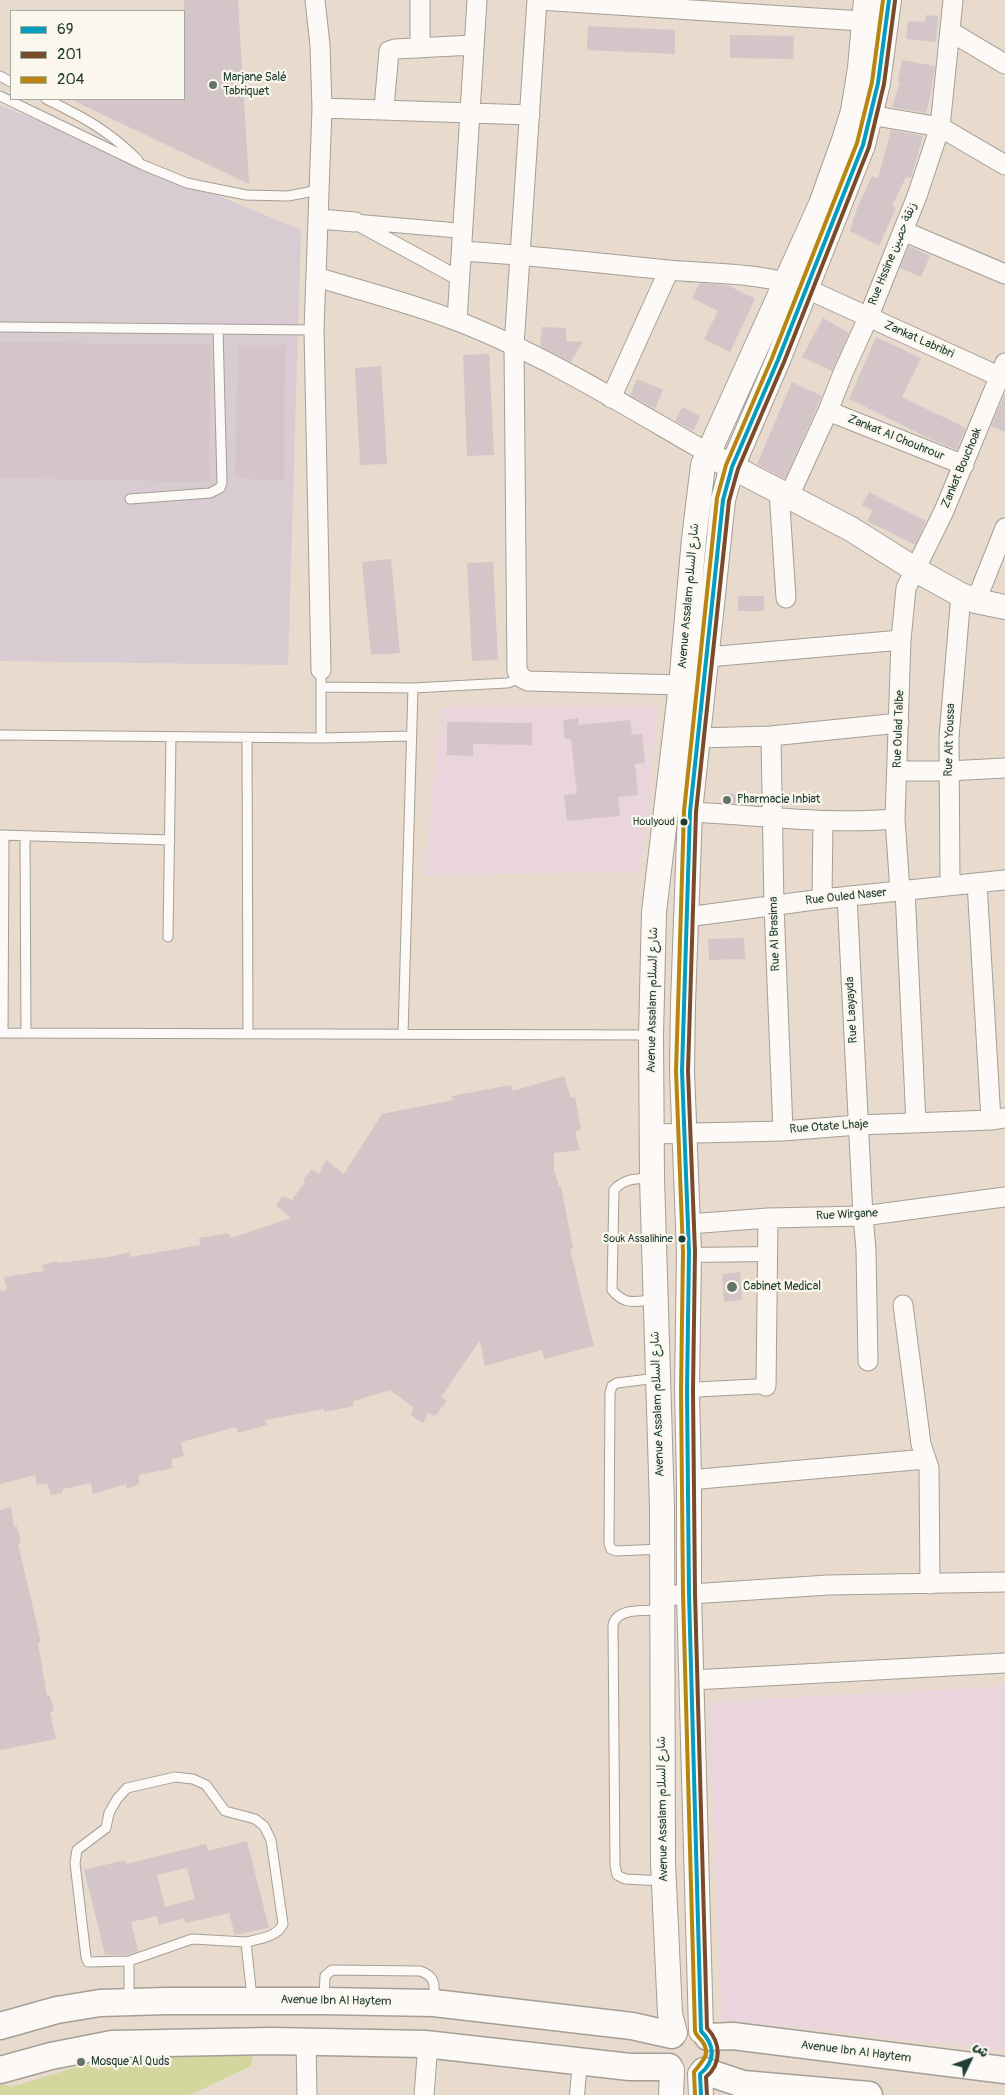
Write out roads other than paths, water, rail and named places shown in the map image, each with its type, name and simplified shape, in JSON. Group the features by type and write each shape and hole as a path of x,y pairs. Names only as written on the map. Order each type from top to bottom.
{"main road":[{"name":"Avenue Ibn Al Haytem","path":"0,2026 72,2007 129,2001 252,2000 434,2003 632,2026 673,2034"},
{"path":"671,2077 665,2056 666,2044 673,2034 688,2028 704,2034 712,2046 713,2055 702,2080"},
{"name":"Avenue Ibn Al Haytem","path":"704,2034 1005,2070"},
{"path":"0,2070 50,2056 112,2044 271,2040 425,2044 630,2067 671,2077 685,2076 702,2080 869,2095"}],"street":[{"path":"315,0 320,45 322,108 314,330 321,679"},
{"path":"420,0 420,48"},
{"path":"457,321 477,0"},
{"path":"681,685 528,681 522,678 517,671 514,346 538,0 876,11"},
{"name":"Rue Hssine زنقة حصين","path":"784,493 828,411 868,318 903,231 940,127 953,0"},
{"name":"Avenue Assalam شارع السلام","path":"673,2034 670,2014 664,1881 662,1549 652,1178 651,1035 654,912 681,685 703,465 856,164 862,113 881,62 876,11"},
{"path":"951,32 1005,64"},
{"path":"384,108 389,51 395,49 474,45"},
{"path":"322,108 384,108 470,114 530,115"},
{"path":"862,113 940,127 1005,165"},
{"path":"318,220 463,230"},
{"path":"355,222 460,280"},
{"path":"903,231 1005,274"},
{"name":"Zankat Labribri","path":"462,251 733,274 796,285 868,318 1003,373"},
{"path":"611,398 669,270"},
{"path":"316,277 457,321 514,346 611,398 732,467 851,529 916,570 968,598 1005,607"},
{"name":"Avenue Assalam شارع السلام","path":"704,2034 689,1594 687,1390 689,1224 682,1061 690,812 697,738 708,657 723,500 732,467 796,285"},
{"name":"Zankat Bouchoak","path":"916,570 1003,373"},
{"name":"Zankat Al Chouhrour","path":"828,411 964,465"},
{"path":"784,493 786,598"},
{"name":"Rue Ait Youssa","path":"950,886 948,771 951,708 968,598 1005,529"},
{"name":"Rue Oulad Talbe","path":"916,570 909,578 906,588 901,640 895,819 902,890 916,1123"},
{"path":"708,657 901,640"},
{"path":"697,738 770,736 899,723"},
{"name":"Rue Al Brasima","path":"770,736 771,816 783,1131"},
{"path":"897,771 1005,768"},
{"path":"690,812 823,820 871,821 895,819"},
{"path":"822,898 823,820"},
{"name":"Rue Ouled Naser","path":"687,917 822,898 1005,880"},
{"path":"978,883 998,1119"},
{"name":"Rue Laayayda","path":"847,896 862,1216 866,1250 868,1361"},
{"name":"Rue Otate Lhaje","path":"653,1134 783,1131 858,1125 998,1119"},
{"name":"Rue Wirgane","path":"689,1224 768,1218 862,1216 1005,1197"},
{"path":"687,1390 766,1386 768,1218"},
{"path":"655,1253 768,1254"},
{"path":"903,1305 921,1444 928,1468 930,1584"},
{"path":"689,1480 926,1459"},
{"path":"661,1603 689,1594 828,1586 1005,1582"},
{"path":"692,1680 1005,1663"},
{"path":"306,2042 307,2095"},
{"path":"424,2095 427,2056 425,2044"},
{"path":"577,2095 580,2061"}],"lane":[{"path":"0,96 143,165 188,183 246,195 288,196 319,190"},
{"path":"48,100 83,117 117,138 143,165"},
{"path":"0,327 314,330"},
{"path":"130,499 210,493 220,488 222,483 218,329"},
{"path":"321,738 321,679 413,688 507,683 522,678"},
{"path":"403,1034 413,688"},
{"path":"0,735 247,738 411,736"},
{"path":"168,937 171,737"},
{"path":"247,738 248,1034"},
{"path":"170,840 2,835 2,1033 651,1035"},
{"path":"25,836 26,1033"},
{"path":"652,1178 626,1180 614,1190 612,1290 619,1298 627,1302 656,1300"},
{"path":"657,1378 617,1383 612,1386 610,1393 609,1544 611,1549 616,1551 662,1549"},
{"path":"661,1603 621,1613 615,1618 613,1625 615,1865 617,1875 625,1879 664,1881"},
{"path":"175,1777 193,1778 206,1785 225,1811 255,1819 264,1826 271,1840 283,1924 275,1934 246,1942 192,1939 129,1961 88,1962 75,1863 77,1850 106,1828 109,1813 117,1799 127,1788 175,1777"},
{"path":"246,1942 252,2000"},
{"path":"129,1961 129,2001"}],"place":[{"name":"Marjane Salé Tabriquet","path":"213,85"},
{"name":"Pharmacie Inbiat","path":"727,800"},
{"name":"Houlyoud","path":"684,822"},
{"name":"Souk Assalihine","path":"682,1239"},
{"name":"Cabinet Medical","path":"732,1287"},
{"name":"Mosque Al Quds","path":"81,2062"}]}
